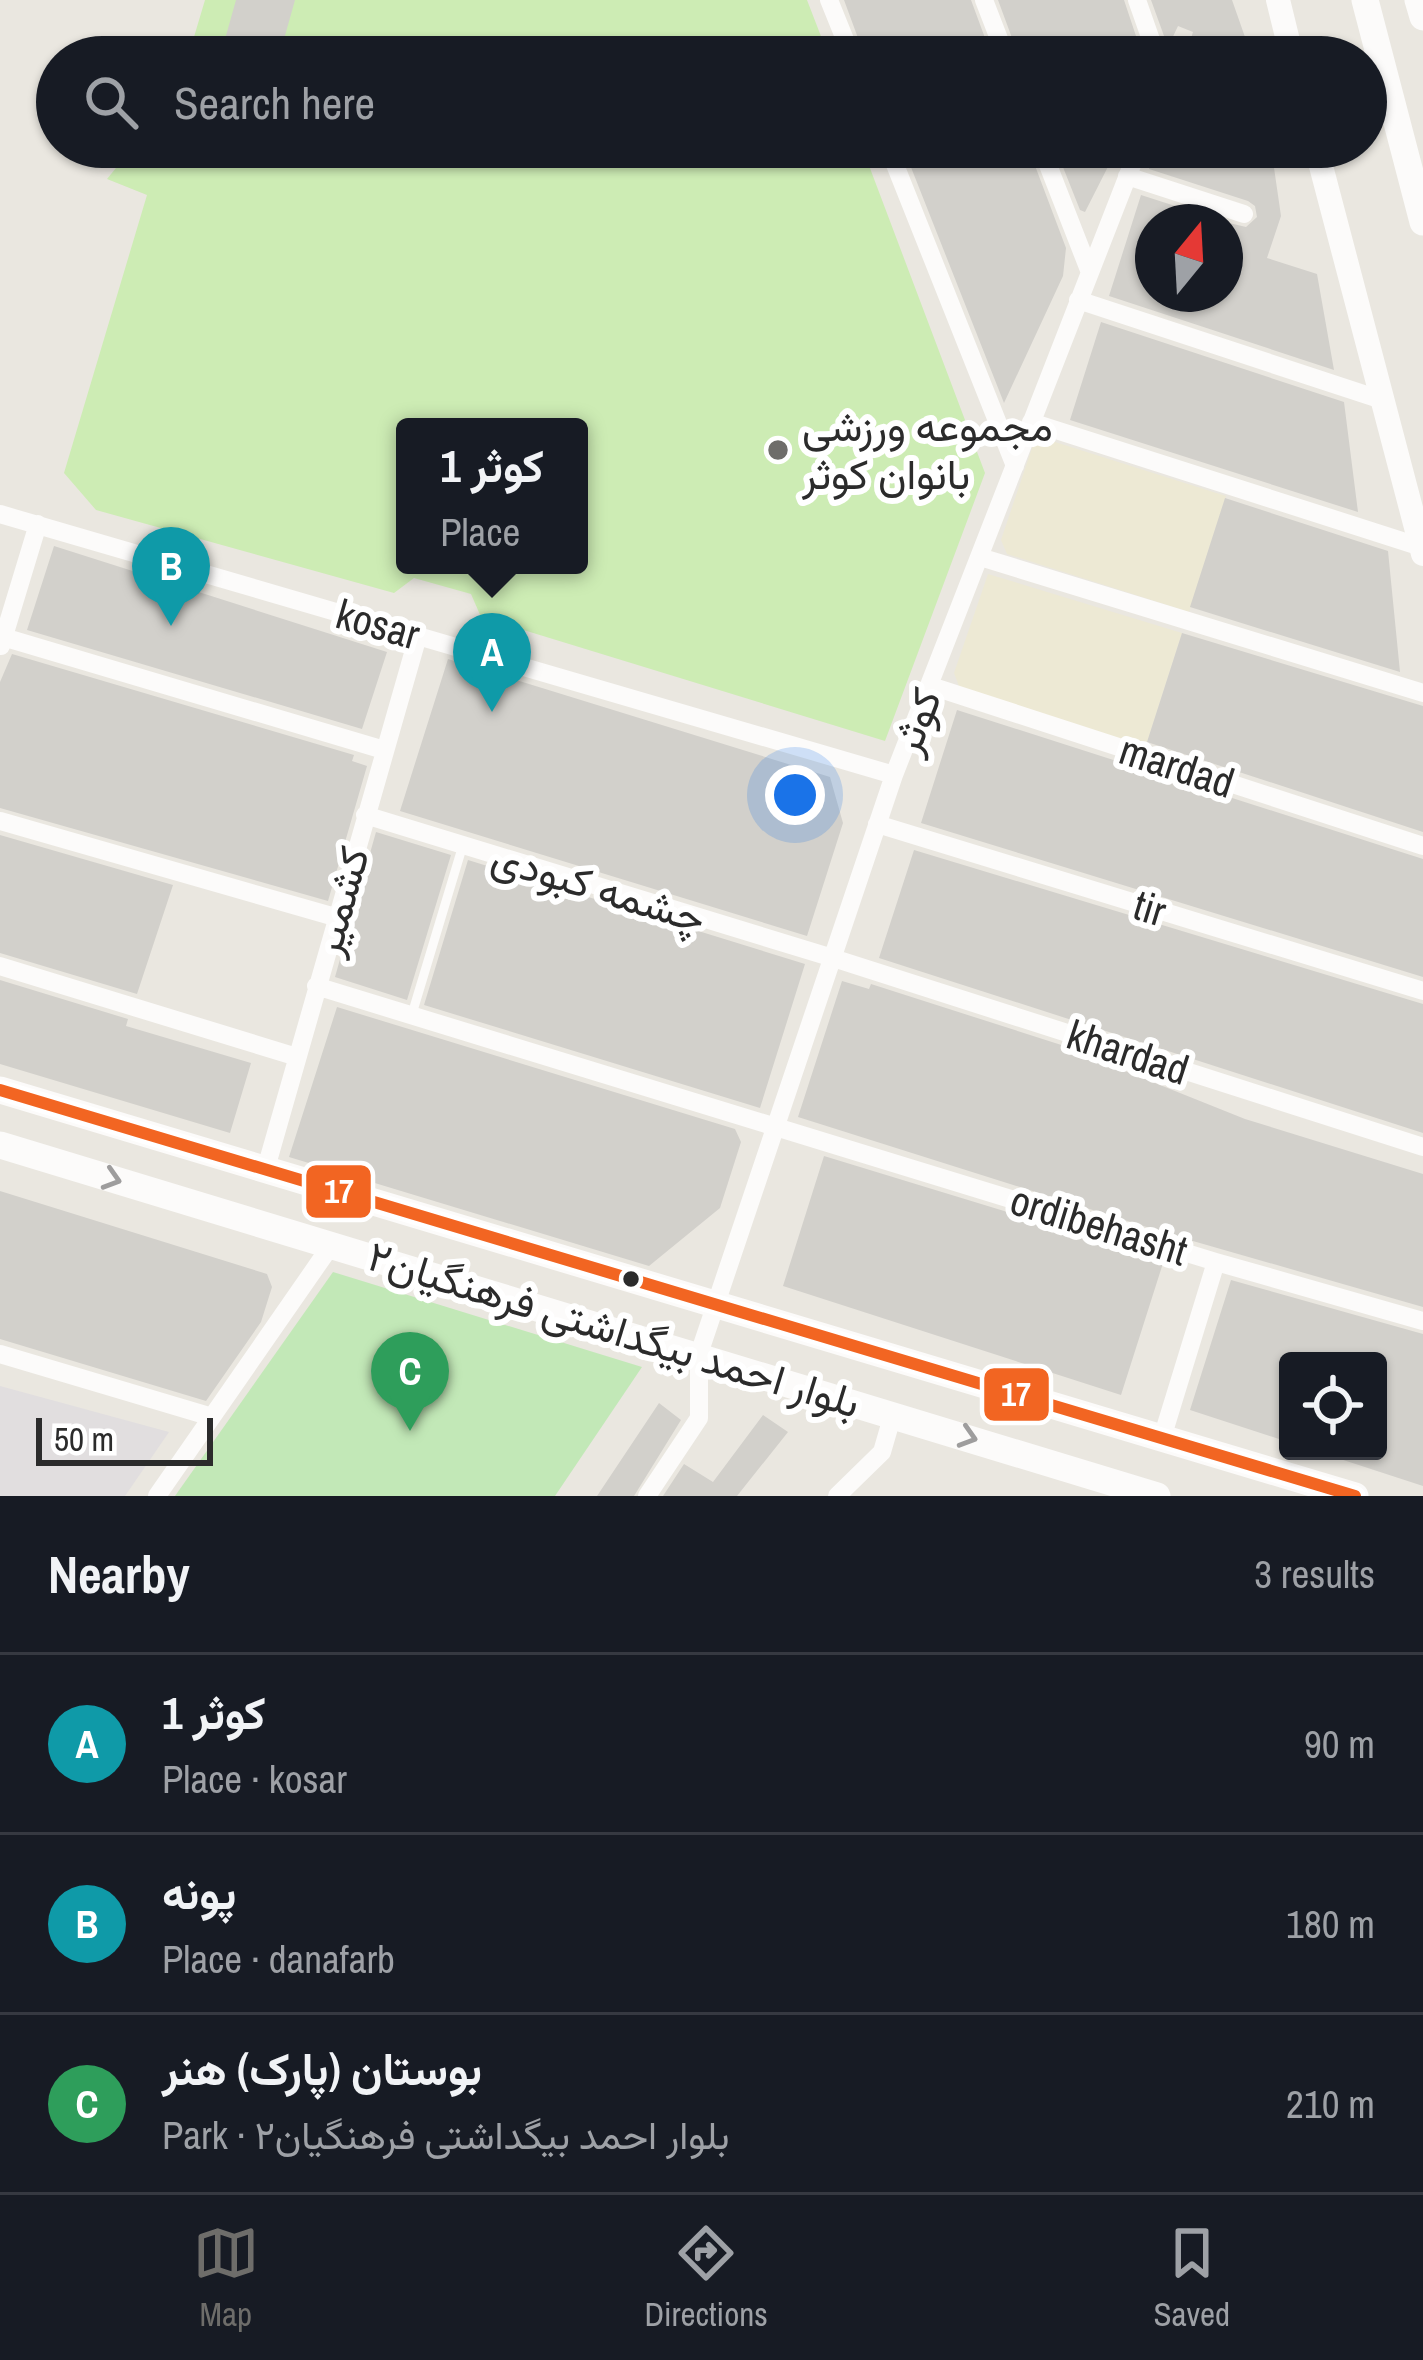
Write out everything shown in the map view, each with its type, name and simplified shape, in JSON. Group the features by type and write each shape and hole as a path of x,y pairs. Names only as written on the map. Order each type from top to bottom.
{"main road":[{"path":"1365,0 1374,36"},
{"path":"1418,0 1423,17"},
{"path":"1387,84 1423,222"},
{"name":"بلوار احمد بیگداشتی فرهنگیان۲","path":"0,1090 1355,1496"},
{"name":"بلوار احمد بیگداشتی فرهنگیان۲","path":"0,1145 1157,1496"}],"street":[{"path":"829,0 844,36"},
{"path":"984,0 998,36"},
{"path":"1137,0 1150,36"},
{"path":"1278,0 1287,36"},
{"path":"896,168 1015,466"},
{"path":"1049,168 1089,271"},
{"name":"کوثر","path":"647,1496 699,1418 699,1354 877,824 1130,168"},
{"path":"1321,168 1422,550"},
{"path":"1127,176 1244,214"},
{"path":"1078,300 1382,400"},
{"path":"1031,422 1422,550"},
{"name":"kosar","path":"0,514 894,775"},
{"path":"38,524 2,642 384,750"},
{"path":"980,557 1423,693"},
{"name":"کشمیر","path":"266,1168 418,635"},
{"name":"mardad","path":"931,686 1423,846"},
{"name":"چشمه کبودی","path":"365,815 833,958"},
{"path":"0,821 335,917"},
{"name":"tir","path":"877,824 1423,992"},
{"name":"khardad","path":"833,958 1423,1147"},
{"path":"0,967 297,1057"},
{"name":"ordibehasht","path":"316,986 1423,1322"},
{"path":"157,1496 332,1244"},
{"path":"1162,1438 1216,1262"},
{"path":"0,1354 212,1417"},
{"path":"837,1496 882,1452 893,1414"}],"lane":[{"path":"412,1015 463,845"}],"shaded area":[{"path":"1036,436 1226,496 1189,612 1007,554 1001,540"},
{"path":"988,574 1182,633 1145,749 960,689 954,673"},
{"path":"0,1386 169,1432 125,1496 0,1496"}],"green space":[{"path":"205,0 807,0 821,36 194,36"},
{"name":"مجموعه ورزشی بانوان کوثر","path":"116,168 870,168 985,473 885,741 481,617 471,594 414,578 394,593 96,510 64,473 147,195 107,179"},
{"path":"333,1272 642,1367 555,1496 175,1496"}],"building":[{"path":"236,0 295,0 285,36 226,36"},
{"path":"844,0 971,0 984,36 857,36"},
{"path":"998,0 1124,0 1136,36 1011,36"},
{"path":"1151,0 1232,0 1245,36 1192,36 1193,32 1178,26 1173,36 1164,36"},
{"path":"911,168 1036,168 1066,248 1063,276 1004,403"},
{"path":"1063,168 1107,168 1085,212 1080,210"},
{"path":"1149,168 1274,168 1281,216 1267,258 1317,274 1334,370 1158,312 1243,312 1243,226 1257,217 1255,206"},
{"path":"1141,195 1169,204 1138,204"},
{"path":"1135,214 1135,305 1109,296"},
{"path":"1101,322 1344,402 1358,512 1070,420"},
{"path":"1225,498 1388,551 1400,672 1190,607"},
{"path":"54,546 387,652 362,729 27,630"},
{"path":"1182,633 1423,706 1423,832 1147,742"},
{"path":"12,654 354,755 352,761 367,766 328,901 0,808 0,682"},
{"path":"448,659 830,777 843,823 807,936 400,811"},
{"path":"957,710 1423,859 1423,977 921,823"},
{"path":"376,832 451,855 407,1000 335,977"},
{"path":"0,835 173,885 137,994 0,953"},
{"path":"914,850 1423,1004 1423,1133 879,958"},
{"path":"468,860 805,964 760,1108 424,1005"},
{"path":"0,980 128,1019 126,1026 251,1063 230,1133 0,1064"},
{"path":"842,981 869,989 871,984 1127,1066 1125,1071 1245,1119 1423,1174 1423,1307 1172,1235 798,1117"},
{"path":"337,1007 735,1129 741,1142 720,1208 649,1266 289,1157"},
{"path":"824,1156 1164,1260 1121,1395 783,1286"},
{"path":"0,1191 267,1274 272,1287 261,1322 206,1401 0,1339"},
{"path":"1231,1280 1423,1334 1423,1486 1343,1460 1387,1460 1387,1352 1279,1352 1279,1439 1190,1410"},
{"path":"659,1403 681,1420 634,1496 597,1496"},
{"path":"763,1415 788,1432 737,1496 663,1496 684,1464 713,1482"}],"transit line":[{"name":"17","path":"0,1090 1355,1496"}],"place":[{"name":"مجموعه ورزشی بانوان کوثر","path":"778,450"},
{"name":"پونه","path":"171,626"},
{"name":"کوثر 1","path":"492,712"},
{"name":"بوستان (پارک) هنر","path":"410,1431"}]}
